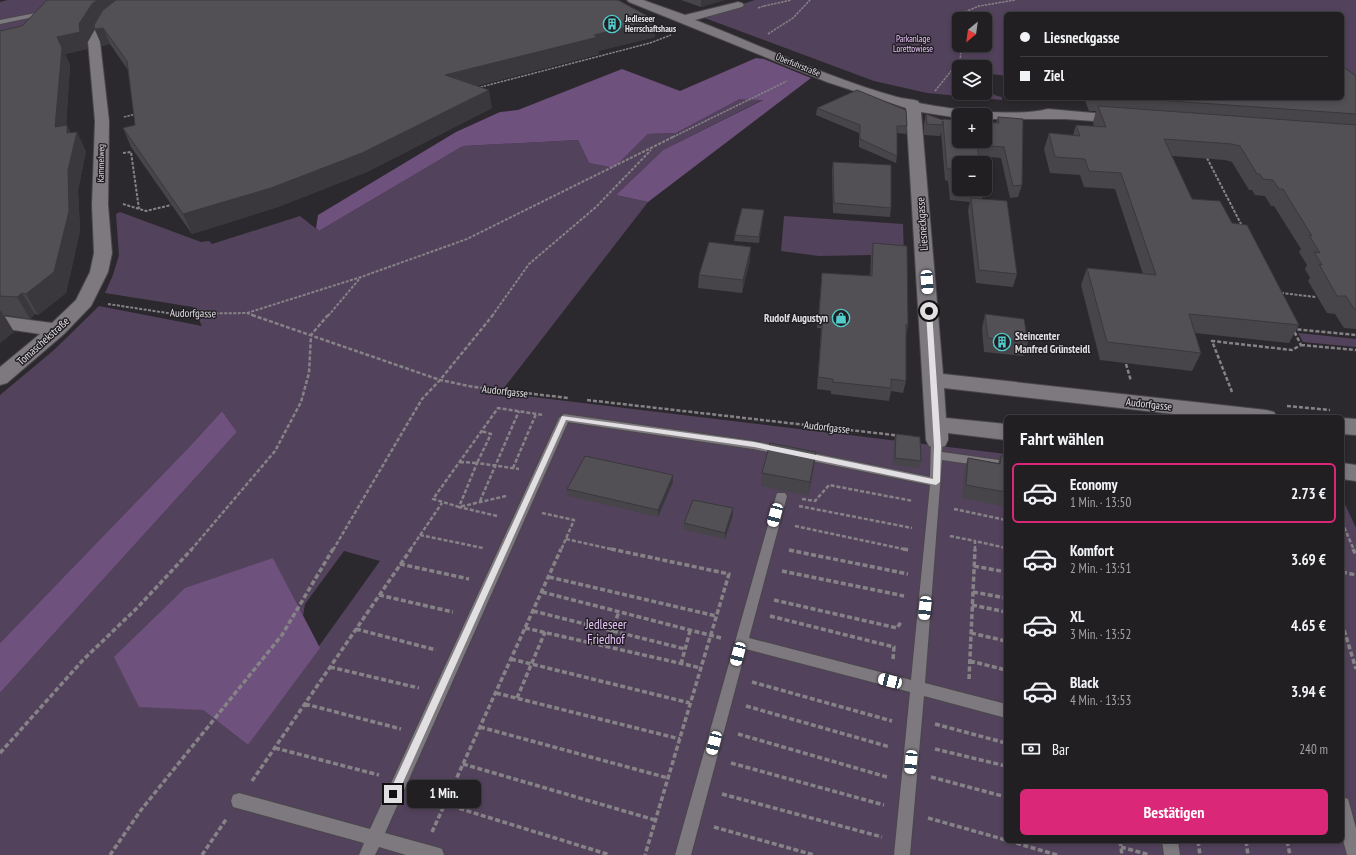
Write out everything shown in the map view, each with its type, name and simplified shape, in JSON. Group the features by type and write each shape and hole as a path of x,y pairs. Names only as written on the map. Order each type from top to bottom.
{"street":[{"name":"Kammelweg","path":"84,302 99,272 103,253 100,205 102,121 94,42 104,23 120,11 145,0"},
{"name":"Überfuhrstraße","path":"633,0 809,70 872,93 932,110 967,113 1062,115"},
{"path":"684,19 738,4 732,1"},
{"name":"Überfuhrstraße","path":"914,104 931,102 1062,115 1138,120"},
{"name":"Liesneckgasse","path":"914,104 937,440"},
{"name":"Tomaschekstraße","path":"0,378 56,330 84,302"},
{"path":"0,322 56,330"},
{"name":"Audorfgasse","path":"933,380 1223,414 1273,411"},
{"path":"1344,421 1356,427"},
{"path":"937,440 1004,432"},
{"path":"1344,471 1356,473"}],"lane":[{"path":"0,22 55,11"},
{"path":"366,855 564,418 754,445 936,482"},
{"path":"903,849 932,532 936,482 937,440 1004,464"},
{"path":"683,855 780,499"},
{"path":"742,642 1004,711"},
{"path":"239,801 429,853"},
{"path":"1344,813 1355,855"},
{"path":"1170,843 1172,855"}],"path":[{"path":"732,1 764,6 791,0"},
{"path":"764,36 793,18 810,0"},
{"path":"964,12 969,9 1014,0"},
{"path":"474,89 650,43 699,25"},
{"path":"931,102 931,96 960,60 961,52"},
{"path":"246,313 361,277 467,239 651,150 809,70"},
{"path":"102,121 140,114"},
{"path":"110,855 141,810 282,635 422,399 440,380 485,326 529,264 596,207 651,150"},
{"path":"101,156 130,152 139,209"},
{"path":"1206,155 1244,231"},
{"path":"146,210 171,205"},
{"path":"0,753 83,660 138,607 207,532 275,451 301,402 310,373 311,335 361,277"},
{"path":"1275,293 1316,297"},
{"name":"Audorfgasse","path":"84,302 103,303 174,314 246,313 440,380 474,387 576,399"},
{"path":"1290,323 1301,344"},
{"path":"1293,329 1356,335"},
{"path":"1232,392 1212,341 1292,350 1301,344 1356,350"},
{"name":"Audorfgasse","path":"584,400 937,440"},
{"path":"517,522 433,499 498,408 564,418"},
{"path":"480,502 494,466 519,411"},
{"path":"1273,411 1310,415"},
{"path":"513,468 536,414"},
{"path":"459,507 477,463 492,434 481,431"},
{"path":"460,462 540,471"},
{"path":"780,499 816,502 829,485 1004,520"},
{"path":"459,507 531,491"},
{"path":"780,499 798,506 1004,548"},
{"path":"202,855 442,502"},
{"path":"797,513 798,506"},
{"path":"429,853 445,804 574,520 522,508"},
{"path":"796,520 794,527 930,554"},
{"path":"1344,527 1356,555"},
{"path":"420,535 503,552"},
{"path":"566,539 729,574 645,855"},
{"path":"968,702 975,541"},
{"path":"786,557 790,542"},
{"path":"788,550 928,578"},
{"path":"400,564 488,584"},
{"path":"781,578 785,564"},
{"path":"762,565 898,596 926,594"},
{"path":"974,566 1004,572"},
{"path":"1344,572 1356,575"},
{"path":"549,577 716,616"},
{"path":"542,592 690,631 742,642"},
{"path":"973,592 1004,598"},
{"path":"773,606 777,593"},
{"path":"379,594 473,617"},
{"path":"754,596 897,628 903,620 924,621"},
{"path":"972,605 1004,612"},
{"path":"533,611 685,649"},
{"path":"605,646 619,612"},
{"path":"772,612 770,617 894,647 890,681"},
{"path":"525,628 701,668"},
{"path":"356,629 456,655"},
{"path":"1344,630 1356,669"},
{"path":"681,664 690,631"},
{"path":"517,698 545,632"},
{"path":"971,633 1004,641"},
{"path":"511,660 690,703"},
{"path":"970,661 1004,670"},
{"path":"330,667 439,693"},
{"path":"732,677 1004,744"},
{"path":"496,693 680,739"},
{"path":"726,700 912,748 1004,766"},
{"path":"305,704 420,734"},
{"path":"480,727 668,778"},
{"path":"718,728 909,777 1004,797"},
{"path":"275,748 399,780"},
{"path":"710,757 906,811 1004,840"},
{"path":"463,764 656,820"},
{"path":"702,789 903,849"},
{"path":"445,804 610,855"},
{"path":"693,821 814,855"},
{"path":"1014,843 1057,855"},
{"path":"1120,843 1122,855"},
{"path":"1198,843 1200,855"},
{"path":"1246,843 1248,855"},
{"path":"1287,843 1290,855"},
{"path":"1121,847 1150,855"}],"green space":[{"path":"8,0 132,0 0,52 0,2"},
{"name":"Parkanlage Lorettowiese","path":"755,0 1356,0 1356,84 1344,83 1344,12 1004,12 1004,76 992,74 992,60 952,60 952,95 927,93 874,81 702,17"},
{"name":"Parkanlage Lorettowiese","path":"992,94 1002,97 1002,100 992,99"},
{"name":"Jedleseer Friedhof","path":"740,99 764,99 663,150 616,195 648,202 500,393 1004,454 1004,843 1344,843 1344,502 1356,528 1356,855 0,855 0,693 237,432 222,411 0,643 0,395 54,350 99,306 202,326 193,307 105,293 113,275 119,255 116,214 120,212 201,242 209,241 212,244 300,216 319,231 463,146 578,140 589,163 614,168 648,134 676,133","holes":["344,551 380,561 248,745 203,710 273,558 303,616 305,604"]},
{"path":"784,216 903,224 904,258 871,255 819,256 781,251"},
{"path":"1298,333 1356,339 1356,347 1303,342"}],"shaded area":[{"path":"756,58 764,59 811,78 648,202 616,195 663,150 763,100 740,99 676,133 648,134 614,168 589,163 578,140 463,146 319,231 316,228 318,215 456,132 500,112 518,110 622,69 680,91"},
{"path":"222,411 237,432 0,693 0,643"},
{"path":"273,558 320,648 248,745 203,710 139,707 114,657 185,588"}],"building":[{"path":"47,0 97,0 92,4 79,24 80,32 57,37 62,48 55,127 67,125 67,133 77,132 68,170 69,211 54,272 26,294 22,293 17,297 0,296 0,31 22,26"},
{"path":"116,0 618,0 655,20 594,35 598,37 445,75 489,90 362,153 271,188 183,214 123,128 135,125 127,61 103,28 95,29 94,25 103,10"},
{"path":"1345,68 1356,76 1356,114 1157,100 1344,100"},
{"path":"857,90 906,110 907,126 897,126 897,156 860,139 860,125 817,108"},
{"path":"1098,106 1356,125 1356,310 1346,296 1337,296 1314,252 1320,253 1309,235 1312,236 1283,189 1279,189 1273,180 1263,179 1260,174 1257,174 1240,146 1232,144 1164,139 1192,199 1220,201 1232,223 1247,225 1299,325 1189,314 1201,353 1107,342 1087,268 1156,275 1121,173 1089,171 1085,159 1055,157 1049,133 1080,136 1076,125 1106,127"},
{"path":"926,114 943,120 952,120 952,148 978,148 979,156 952,156 952,179 951,169 947,169 943,121 942,125 927,124"},
{"path":"998,117 1023,119 1022,185 1013,186 1004,147 992,146 992,122 999,123"},
{"path":"833,162 891,165 891,208 834,203"},
{"path":"971,198 1007,201 1017,274 979,270"},
{"path":"742,208 764,210 759,237 735,235"},
{"path":"709,242 751,247 743,280 699,275"},
{"path":"873,243 907,246 908,325 906,324 906,381 891,379 891,388 833,382 833,379 818,377 823,316 819,316 822,273 872,276"},
{"path":"985,314 1024,319 1028,343 988,338"},
{"path":"896,434 920,437 921,461 895,458"},
{"path":"770,443 816,452 810,482 762,473"},
{"path":"585,456 673,475 658,510 567,489"},
{"path":"1001,456 1004,456 1004,492 966,485 968,458 1000,464"},
{"path":"693,500 733,508 725,533 684,523"}],"place":[{"name":"Jedleseer Herrschaftshaus","path":"612,24"},
{"name":"Rudolf Augustyn","path":"841,318"},
{"name":"Steincenter Manfred Grünsteidl","path":"1002,342"}],"route":[{"path":"393,794 564,418 754,445 936,482 938,455 929,311"}]}
